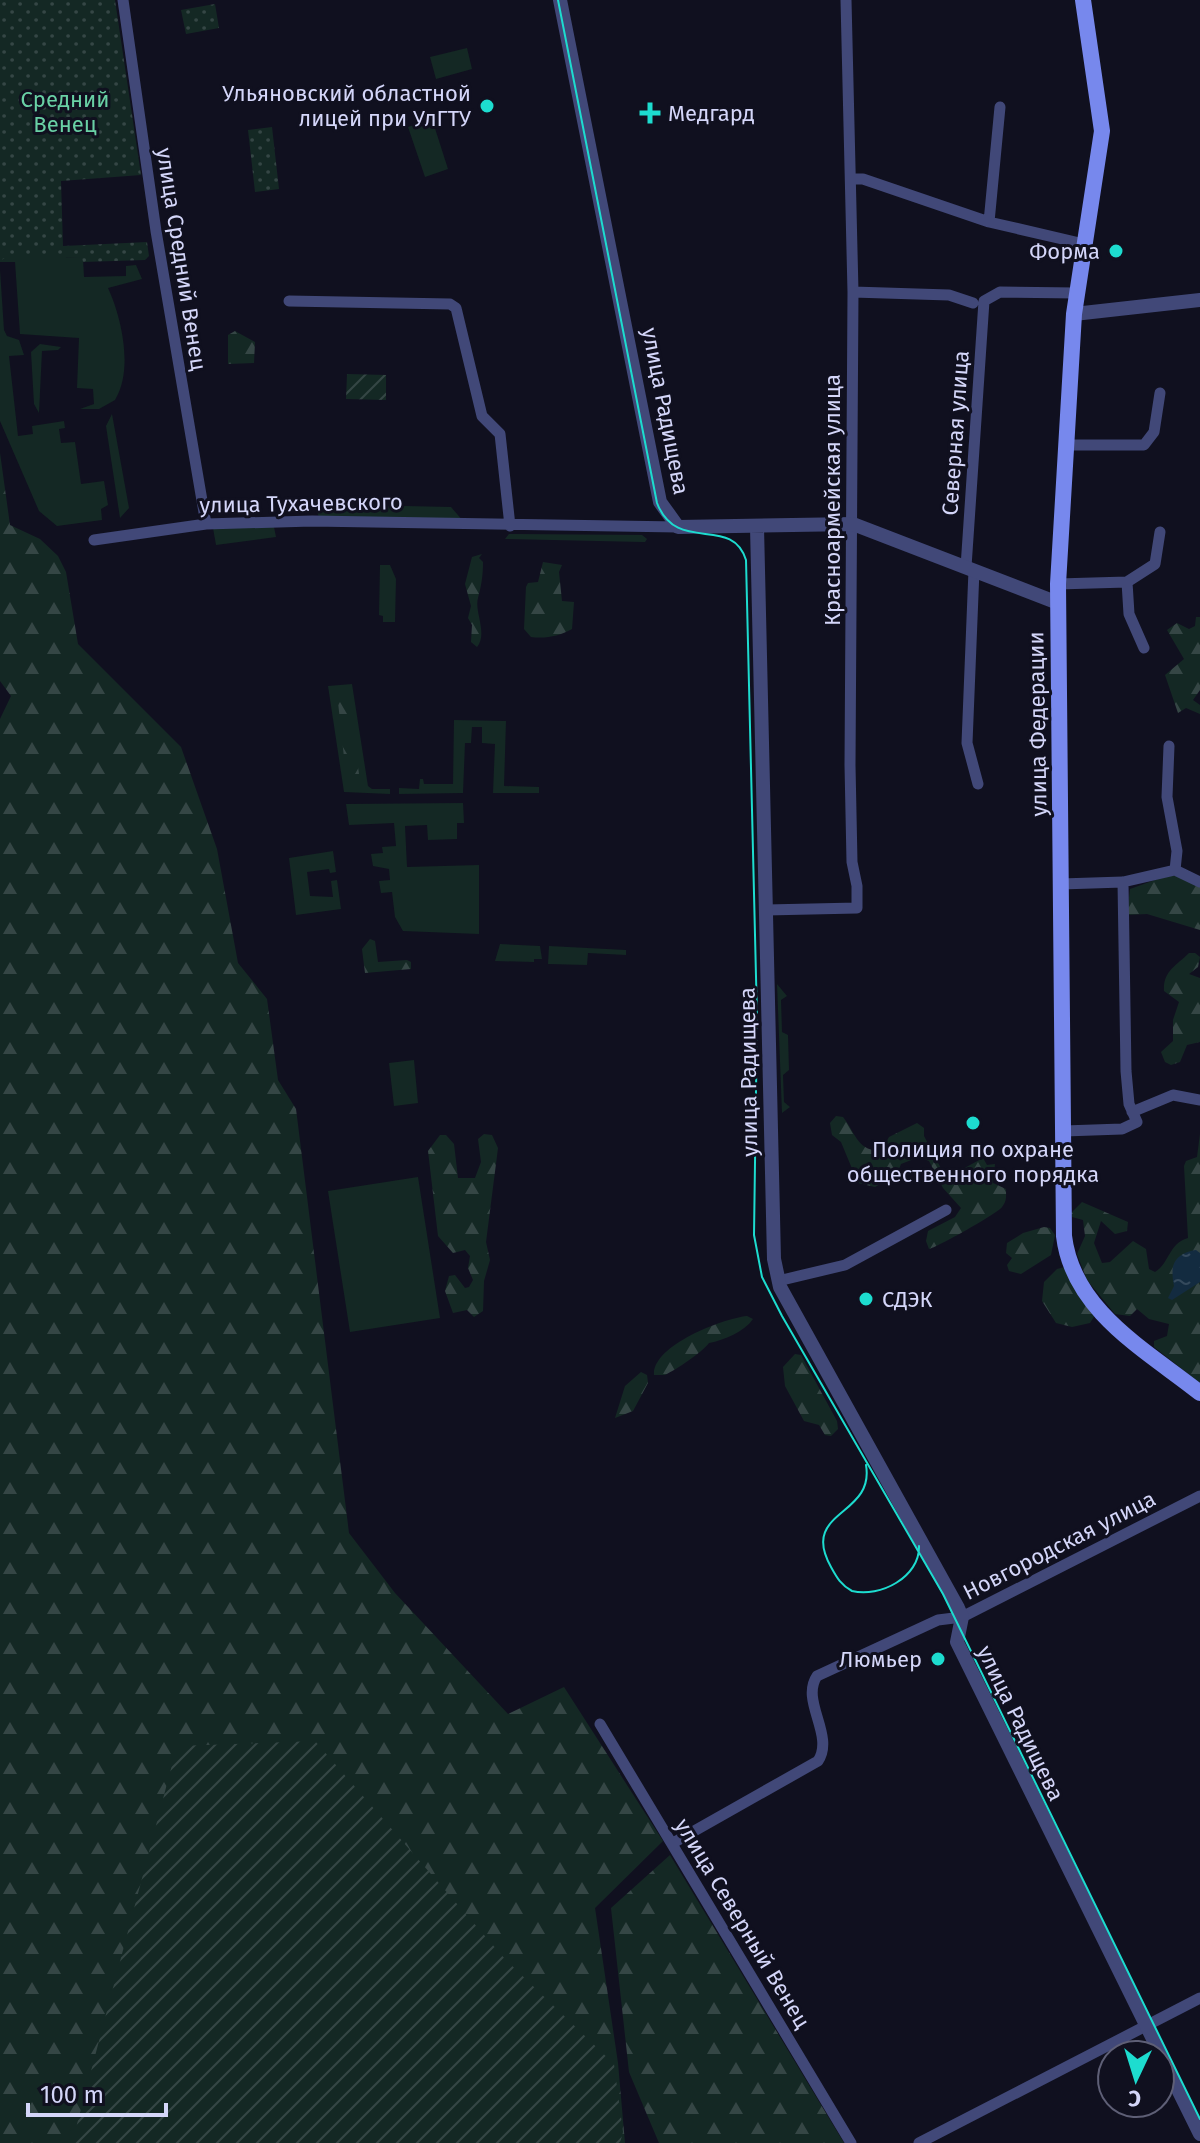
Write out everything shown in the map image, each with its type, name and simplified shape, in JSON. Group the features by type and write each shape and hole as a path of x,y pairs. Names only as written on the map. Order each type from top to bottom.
{"main road":[{"name":"улица Федерации","path":"1083,0 1102,131 1076,293 1058,584 1064,1234 1073,1273 1103,1316 1200,1393"}],"street":[{"name":"улица Средний Венец","path":"123,0 156,231 206,524"},
{"name":"улица Радищева","path":"560,0 660,502 678,527 757,527 774,1259 778,1281 962,1617 957,1642 1200,2134"},
{"name":"Красноармейская улица","path":"766,910 857,908 852,862 850,765 853,292 846,0"},
{"path":"989,222 1000,107"},
{"path":"852,179 863,179 989,222 1084,244"},
{"path":"853,292 949,295 979,302 1000,292 1076,293"},
{"path":"1074,314 1200,300"},
{"path":"289,301 450,304 456,308 482,416 500,434 510,526"},
{"name":"Северная улица","path":"978,784 967,743 979,302"},
{"path":"1065,445 1144,445 1154,432 1160,393"},
{"name":"улица Тухачевского","path":"94,540 206,524 312,521 678,527"},
{"path":"757,527 853,524 1058,603"},
{"path":"1058,584 1127,582 1155,564 1160,532"},
{"path":"1127,582 1129,614 1144,648"},
{"path":"1169,746 1167,797 1177,851 1175,870"},
{"path":"1061,884 1123,882 1175,870 1200,882"},
{"path":"1064,1131 1122,1129 1137,1122 1132,1112 1126,1071 1123,882"},
{"path":"1132,1112 1173,1095 1200,1100"},
{"path":"778,1281 845,1265 946,1210"},
{"name":"Новгородская улица","path":"673,1843 818,1761 824,1746 812,1690 817,1676 938,1620 962,1617 1200,1496"},
{"name":"улица Северный Венец","path":"600,1724 851,2143"},
{"path":"919,2143 1200,1998"}],"green space":[{"name":"Средний Венец","path":"0,0 115,0 141,175 61,181 63,246 147,242 149,256 145,260 83,262 82,258 6,257 0,261"},
{"path":"215,4 219,28 186,34 181,10"},
{"path":"467,48 472,69 436,79 430,57"},
{"path":"0,92 66,258 83,258 84,277 126,276 126,266 136,265 142,279 108,288 124,343 124,373 115,400 99,409 80,409 94,404 93,389 77,388 79,338 20,334 15,262 0,262"},
{"path":"432,119 448,169 425,177 408,127"},
{"path":"272,127 279,189 255,192 248,130"},
{"path":"0,270 4,330 7,336 19,340 24,355 9,356 18,436 33,434 32,426 64,421 65,428 59,429 61,443 75,442 81,484 104,481 108,505 101,509 102,520 57,526 39,511 0,421"},
{"path":"235,331 255,342 254,363 228,364 228,335"},
{"path":"40,344 61,347 42,351 39,413 34,404 31,352"},
{"path":"347,374 386,375 386,400 346,399"},
{"path":"112,414 129,508 120,518 106,426"},
{"path":"0,453 10,525 40,539 58,556 66,572 78,644 181,747 217,849 238,963 267,999 278,1080 296,1109 349,1533 395,1593 508,1714 564,1687 663,1841 595,1908 618,2063 625,2143 0,2143 0,719 11,696 0,681"},
{"path":"314,504 451,507 464,522 319,517"},
{"path":"274,527 276,537 216,545 213,528"},
{"path":"509,534 642,535 647,539 645,542 505,539"},
{"path":"482,554 479,558 483,562 482,581 477,604 481,635 477,647 471,642 472,625 468,618 471,606 465,584 472,557"},
{"path":"543,562 562,565 559,572 562,601 574,602 572,629 542,638 531,637 524,629 526,587 528,583 538,582"},
{"path":"380,565 390,565 396,579 395,622 383,622 383,616 379,615"},
{"path":"1196,617 1200,617 1200,690 1193,700 1200,705 1200,714 1186,708 1178,713 1165,675 1184,659 1167,630 1177,623 1189,629 1195,626"},
{"path":"352,684 368,786 372,789 390,789 390,794 344,792 328,686"},
{"path":"343,698 349,703 360,781 354,790 347,785 338,702"},
{"path":"454,720 506,721 504,786 539,787 539,793 493,793 495,744 482,743 482,727 472,727 471,743 465,743 463,793 399,794 399,788 419,789 420,779 424,784 453,784"},
{"path":"463,803 464,823 457,823 457,839 428,840 427,825 405,826 407,867 479,865 479,934 403,931 395,917 392,892 381,893 379,881 390,880 389,869 373,866 371,854 383,853 382,847 396,846 394,823 349,825 346,804"},
{"path":"333,851 336,872 330,873 329,869 307,872 310,896 333,897 331,881 337,880 341,909 296,915 289,858"},
{"path":"1166,876 1181,876 1200,886 1200,930 1147,914 1127,915 1130,889"},
{"path":"370,939 375,941 378,962 407,960 411,962 411,969 365,973 362,949"},
{"path":"500,944 540,946 542,959 534,959 534,962 495,961"},
{"path":"549,946 626,950 626,955 588,953 587,965 548,964"},
{"path":"1189,953 1200,957 1198,967 1189,974 1200,978 1200,1042 1187,1045 1180,1062 1171,1065 1165,1062 1161,1052 1173,1041 1173,1020 1179,1002 1164,991 1164,984 1171,969"},
{"path":"777,984 787,996 781,1000 782,1032 788,1035 789,1070 783,1075 784,1102 790,1107 782,1113"},
{"path":"414,1060 418,1103 394,1106 389,1063"},
{"path":"836,1116 843,1117 862,1145 874,1150 882,1150 889,1137 917,1123 924,1128 924,1136 946,1178 983,1158 987,1165 995,1164 993,1183 1006,1189 1005,1203 979,1223 929,1249 926,1241 928,1231 955,1217 961,1208 943,1188 929,1161 919,1157 901,1164 897,1174 875,1187 858,1183 841,1142 832,1135 830,1123"},
{"path":"484,1134 492,1135 498,1148 486,1242 490,1260 484,1281 483,1311 474,1317 467,1310 453,1313 445,1291 449,1276 455,1275 465,1288 473,1280 468,1268 470,1256 465,1250 453,1253 438,1236 428,1151 440,1135 446,1135 454,1144 458,1178 475,1178 481,1162 478,1139"},
{"path":"1200,1134 1200,1383 1154,1347 1154,1341 1167,1336 1169,1324 1149,1319 1137,1309 1130,1316 1115,1314 1087,1280 1077,1254 1085,1236 1083,1220 1072,1217 1071,1213 1082,1202 1128,1222 1127,1231 1115,1234 1101,1221 1094,1243 1102,1263 1110,1262 1133,1241 1146,1249 1149,1269 1155,1272 1173,1249 1188,1238 1184,1166 1186,1161 1197,1157"},
{"path":"418,1177 440,1318 350,1332 328,1191"},
{"path":"1050,1228 1055,1235 1051,1255 1021,1274 1009,1271 1007,1265 1012,1258 1006,1253 1007,1243 1023,1233"},
{"path":"1065,1267 1095,1315 1090,1323 1072,1327 1056,1323 1042,1301 1044,1282 1057,1269"},
{"path":"747,1316 753,1319 739,1332 709,1343 665,1375 654,1375 656,1364 676,1344 721,1322"},
{"path":"795,1354 801,1355 837,1421 838,1429 831,1436 825,1435 819,1425 804,1421 785,1386 783,1367"},
{"path":"641,1372 647,1375 648,1383 633,1411 615,1418 625,1386"},
{"path":"315,1741 505,1959 614,2064 623,2132 620,2143 72,2143 177,1746"},
{"path":"670,1855 844,2143 659,2143 629,2072 611,1908"}],"water":[{"path":"1196,1250 1200,1253 1200,1282 1172,1300 1168,1298 1174,1286 1175,1262 1182,1254"}],"tram line":[{"path":"558,0 657,503 666,518 677,527 729,539 739,546 746,560 757,1018 754,1235 762,1277 943,1594 1200,2119"},
{"path":"866,1465 866,1482 860,1495 830,1523 824,1534 824,1548 837,1578 852,1591 886,1588 906,1576 918,1557 919,1546"}],"place":[{"name":"Ульяновский областной лицей при УлГТУ","path":"487,106"},
{"name":"Медгард","path":"650,113"},
{"name":"Форма","path":"1116,251"},
{"name":"Полиция по охране общественного порядка","path":"973,1123"},
{"name":"СДЭК","path":"866,1299"},
{"name":"Люмьер","path":"938,1659"}]}
